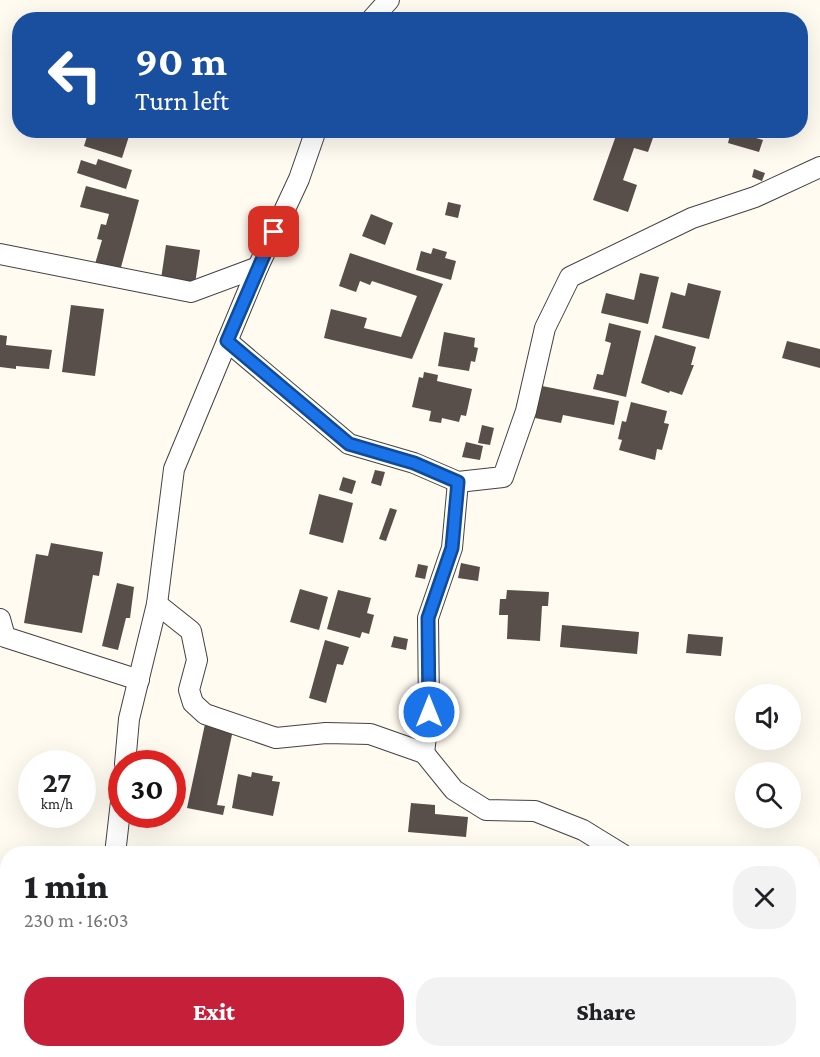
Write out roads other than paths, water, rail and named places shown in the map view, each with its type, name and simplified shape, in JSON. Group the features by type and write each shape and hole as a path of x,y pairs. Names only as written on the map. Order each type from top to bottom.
{"street":[{"path":"378,12 389,0"},
{"path":"126,750 129,719 157,604 174,469 258,267 299,180 313,138"},
{"path":"227,341 349,444 414,463 458,482 503,477 526,411 544,328 570,277 692,218 755,197 820,167"},
{"path":"0,254 191,292 258,267"},
{"path":"424,753 429,712 428,618 452,548 458,482"},
{"path":"157,604 190,631 197,660 189,690 193,703 205,714 276,738 326,733 370,734 424,753 454,790 486,810 535,812 583,830 609,846"},
{"path":"0,619 5,637 139,680"},
{"path":"116,846 118,828"}]}
